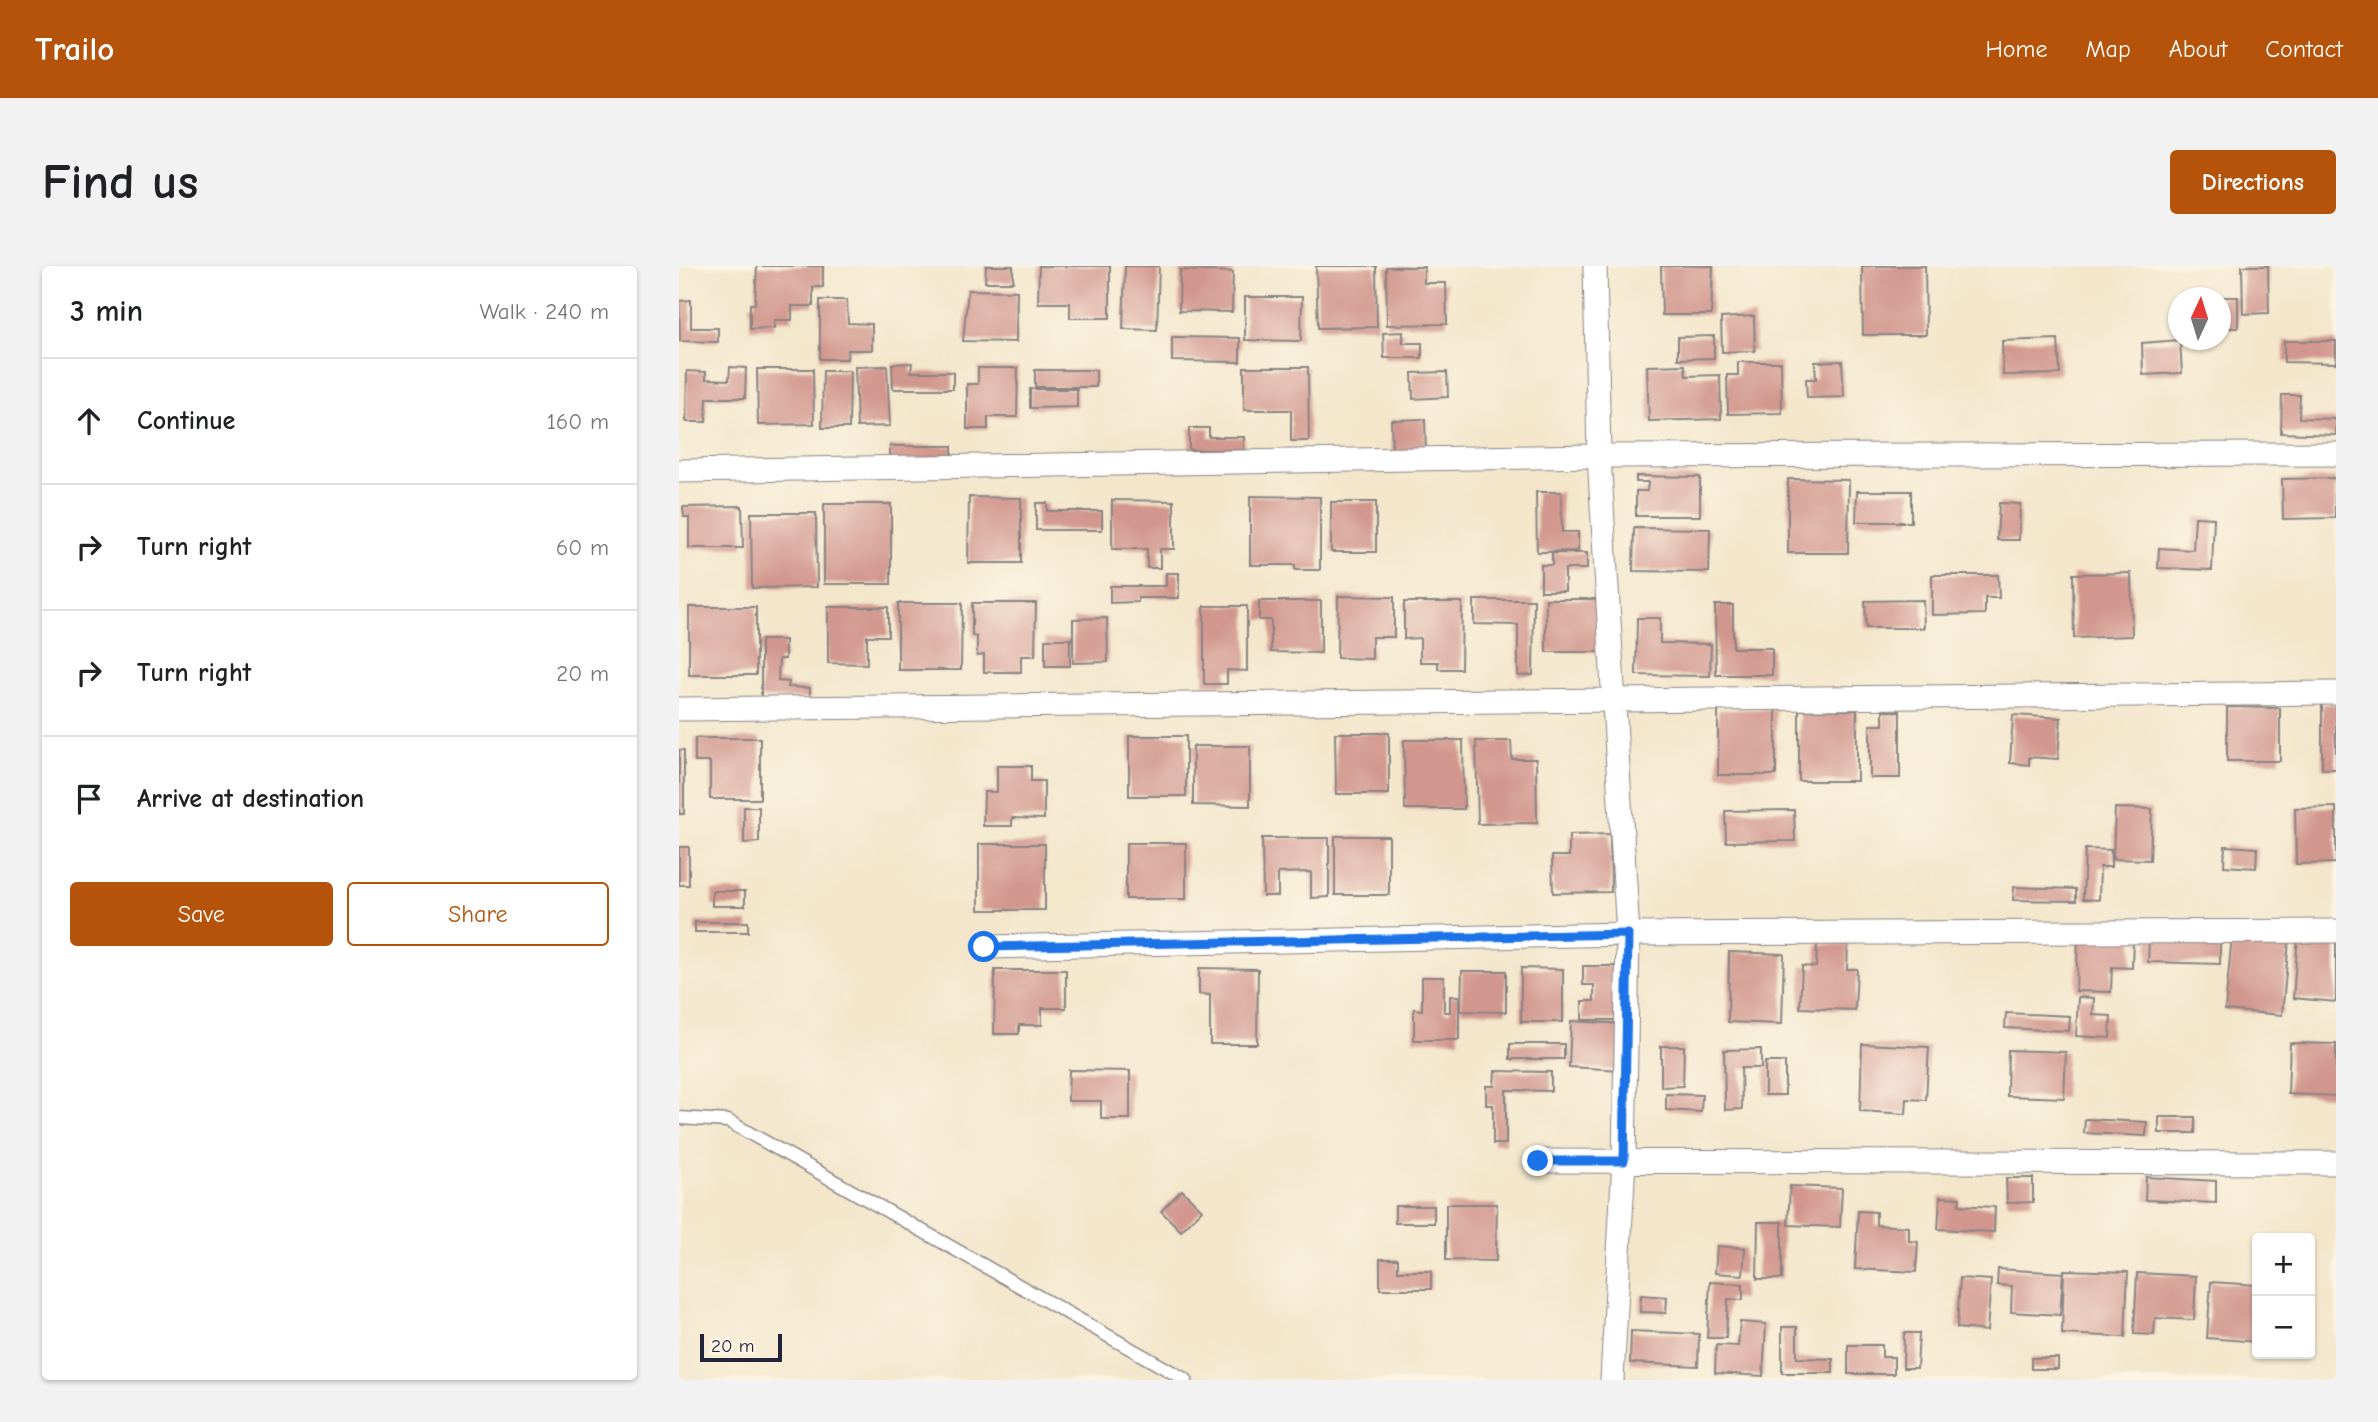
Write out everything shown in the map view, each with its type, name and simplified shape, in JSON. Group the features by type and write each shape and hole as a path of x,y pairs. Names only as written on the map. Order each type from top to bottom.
{"street":[{"path":"1595,266 1599,456 1628,934 1624,1161 1612,1380"},
{"path":"679,471 1599,456 2336,454"},
{"path":"679,709 2336,693"},
{"path":"984,947 1628,934 2336,931"},
{"path":"1538,1161 2336,1163"}],"lane":[{"path":"679,1118 728,1121 1186,1380"}],"building":[{"path":"757,266 823,266 823,287 813,287 813,306 792,306 792,320 774,320 774,328 750,329 750,304 755,304"},
{"path":"986,266 1013,266 1013,282 985,282"},
{"path":"1039,266 1110,266 1110,318 1070,318 1070,303 1038,303"},
{"path":"1125,266 1159,266 1157,330 1123,329"},
{"path":"1316,266 1376,266 1377,327 1318,328"},
{"path":"1661,266 1713,266 1711,315 1662,315"},
{"path":"1862,266 1925,266 1926,335 1863,335"},
{"path":"2242,266 2268,266 2269,313 2243,314"},
{"path":"1386,267 1424,267 1424,283 1446,283 1447,324 1387,325"},
{"path":"1180,270 1233,272 1232,312 1179,311"},
{"path":"968,290 1017,291 1016,342 963,341"},
{"path":"1245,297 1302,297 1301,341 1245,340"},
{"path":"2231,297 2238,297 2238,328 2231,328"},
{"path":"691,300 691,328 718,328 718,342 680,341 679,301"},
{"path":"820,300 847,300 848,323 872,324 872,350 848,350 847,359 820,359"},
{"path":"1754,316 1755,351 1722,352 1721,318"},
{"path":"1403,332 1403,343 1422,343 1422,358 1384,358 1383,333"},
{"path":"1714,336 1714,358 1678,359 1678,337"},
{"path":"1172,337 1240,338 1240,362 1172,361"},
{"path":"2058,339 2060,374 2003,375 2002,341"},
{"path":"2168,341 2168,350 2181,350 2182,373 2143,375 2142,343"},
{"path":"2284,341 2336,341 2336,363 2284,362"},
{"path":"1842,361 1844,397 1807,398 1806,379 1816,379 1815,362"},
{"path":"1738,362 1781,362 1782,413 1728,414 1727,375 1738,375"},
{"path":"912,363 911,372 953,372 953,389 893,389 892,364"},
{"path":"1685,365 1686,376 1720,375 1721,419 1649,421 1647,366"},
{"path":"887,366 890,426 857,427 855,367"},
{"path":"730,367 746,368 745,398 707,398 706,422 686,422 687,371 706,372 706,379 729,380"},
{"path":"1244,367 1308,367 1309,441 1291,441 1291,410 1244,410"},
{"path":"978,368 1018,368 1017,417 988,417 988,429 967,429 967,384 978,384"},
{"path":"757,369 813,369 814,424 758,425"},
{"path":"1035,370 1096,370 1096,387 1035,387"},
{"path":"823,371 850,371 849,428 822,428"},
{"path":"1447,372 1448,397 1413,399 1412,373"},
{"path":"1030,389 1077,389 1077,407 1030,408"},
{"path":"2282,395 2300,395 2299,418 2336,419 2336,435 2281,433"},
{"path":"1425,419 1426,452 1392,453 1391,420"},
{"path":"1189,428 1209,428 1209,437 1244,437 1244,450 1189,450"},
{"path":"890,446 952,446 952,461 890,461"},
{"path":"1636,476 1700,477 1700,516 1636,516 1636,491 1647,491 1648,482 1636,482"},
{"path":"2335,478 2335,518 2283,519 2282,479"},
{"path":"1788,479 1849,480 1848,553 1788,553"},
{"path":"1857,491 1911,491 1911,522 1856,522"},
{"path":"1536,492 1561,492 1562,532 1578,532 1578,551 1537,552"},
{"path":"1250,496 1320,497 1320,570 1295,570 1295,565 1250,565"},
{"path":"969,497 1021,498 1021,563 968,563"},
{"path":"1112,500 1174,501 1174,549 1160,549 1160,568 1147,568 1147,549 1112,549"},
{"path":"1331,502 1376,502 1376,552 1331,552"},
{"path":"1036,503 1047,503 1047,511 1102,511 1102,530 1036,530"},
{"path":"1999,503 2020,504 2019,540 1997,540"},
{"path":"824,504 891,504 891,584 824,584"},
{"path":"742,506 743,548 689,548 689,517 684,517 683,507"},
{"path":"751,513 816,513 817,587 752,588"},
{"path":"2195,517 2214,518 2212,570 2158,568 2159,548 2193,550"},
{"path":"1634,528 1710,529 1709,572 1633,571"},
{"path":"1552,553 1587,553 1587,569 1565,569 1565,591 1541,591 1541,565 1552,565"},
{"path":"1166,573 1179,573 1179,598 1138,598 1138,602 1110,603 1110,586 1166,586"},
{"path":"2131,573 2132,636 2074,638 2073,574"},
{"path":"1932,575 1998,575 1999,598 1985,598 1985,614 1932,615"},
{"path":"1338,596 1394,597 1394,637 1372,637 1372,659 1337,658"},
{"path":"1546,599 1602,599 1601,652 1546,652"},
{"path":"1474,600 1534,600 1533,675 1518,676 1518,625 1474,624"},
{"path":"1923,600 1924,628 1866,628 1865,601"},
{"path":"1259,601 1321,601 1321,653 1271,652 1271,620 1259,620"},
{"path":"1404,602 1462,602 1461,669 1438,669 1438,662 1420,662 1420,638 1404,639"},
{"path":"898,603 962,603 961,670 898,670"},
{"path":"972,603 1036,603 1035,656 1021,656 1021,672 984,672 984,655 977,656 977,637 972,636"},
{"path":"1715,605 1733,605 1733,648 1772,648 1772,675 1716,675"},
{"path":"1204,606 1247,606 1247,671 1227,670 1227,684 1204,684"},
{"path":"689,607 756,607 756,675 689,675"},
{"path":"828,607 888,607 888,636 867,636 867,664 828,663"},
{"path":"1107,618 1108,662 1073,663 1073,619"},
{"path":"1637,618 1660,618 1660,643 1711,644 1710,676 1636,675"},
{"path":"1045,639 1070,639 1070,666 1045,666"},
{"path":"761,640 785,640 785,659 779,659 778,681 789,682 788,687 810,688 810,699 761,698"},
{"path":"2322,704 2336,704 2336,769 2322,769"},
{"path":"2227,707 2280,708 2280,761 2227,761"},
{"path":"1776,709 1776,775 1718,775 1718,710"},
{"path":"1799,710 1857,710 1857,781 1799,781"},
{"path":"1883,711 1900,711 1900,778 1870,778 1870,725 1883,725"},
{"path":"2013,715 2061,718 2058,759 2029,757 2029,765 2010,763"},
{"path":"1335,733 1389,733 1389,794 1336,794"},
{"path":"1129,736 1186,736 1186,796 1129,796"},
{"path":"695,738 760,738 760,799 710,799 710,762 695,762"},
{"path":"1404,740 1463,740 1464,809 1405,809"},
{"path":"1476,741 1511,741 1512,759 1536,759 1537,823 1478,824"},
{"path":"1193,746 1250,746 1250,806 1193,805"},
{"path":"679,750 684,750 684,814 679,814"},
{"path":"997,766 1031,766 1031,781 1044,781 1044,819 1012,818 1012,826 983,826 984,792 997,792"},
{"path":"744,807 759,807 759,842 744,843"},
{"path":"2336,807 2336,863 2296,864 2295,808"},
{"path":"2115,808 2152,809 2150,860 2113,859"},
{"path":"1794,810 1795,841 1726,842 1725,811"},
{"path":"1610,834 1611,892 1553,893 1552,856 1569,856 1569,835"},
{"path":"1335,836 1389,836 1389,895 1335,895"},
{"path":"1262,838 1329,838 1329,897 1311,898 1311,872 1278,873 1278,896 1263,896"},
{"path":"1126,843 1186,843 1186,899 1126,899"},
{"path":"979,844 1045,844 1045,910 979,910"},
{"path":"2225,846 2257,848 2256,868 2224,866"},
{"path":"679,847 689,847 689,885 679,885"},
{"path":"2085,849 2111,850 2111,867 2100,867 2099,900 2083,899"},
{"path":"2014,887 2076,889 2076,901 2013,900"},
{"path":"712,891 745,891 745,906 712,906"},
{"path":"695,922 748,922 748,932 695,932"},
{"path":"2232,935 2289,941 2282,1015 2225,1010"},
{"path":"2298,936 2336,939 2336,1002 2293,998"},
{"path":"2078,937 2133,939 2132,968 2112,967 2111,992 2076,991"},
{"path":"2149,939 2220,941 2220,964 2148,962"},
{"path":"1817,944 1848,945 1847,969 1857,969 1855,1010 1800,1008 1802,966 1816,967"},
{"path":"1729,952 1784,954 1782,1024 1728,1022"},
{"path":"1583,966 1622,966 1622,1020 1582,1020 1582,1001 1594,1001 1594,985 1583,985"},
{"path":"1199,968 1258,969 1257,1044 1210,1044 1210,995 1199,994"},
{"path":"1521,968 1563,969 1563,1022 1521,1022"},
{"path":"995,970 1066,970 1066,1008 1042,1008 1042,1025 1019,1025 1019,1034 994,1034"},
{"path":"1462,971 1506,971 1506,1012 1461,1011"},
{"path":"1422,977 1444,977 1444,1012 1450,1012 1450,996 1459,996 1459,1040 1414,1040 1414,1009 1422,1010"},
{"path":"2078,997 2094,998 2093,1015 2111,1016 2110,1038 2076,1036"},
{"path":"2006,1013 2070,1016 2069,1031 2005,1028"},
{"path":"1571,1021 1623,1024 1621,1070 1569,1067"},
{"path":"2290,1043 2336,1044 2336,1096 2288,1094"},
{"path":"1510,1044 1564,1044 1564,1059 1510,1059"},
{"path":"1862,1044 1929,1047 1926,1100 1907,1099 1906,1114 1860,1111"},
{"path":"1661,1046 1684,1046 1683,1086 1661,1087"},
{"path":"1761,1049 1761,1068 1741,1068 1742,1109 1725,1110 1724,1050"},
{"path":"2008,1050 2066,1052 2064,1098 2007,1096"},
{"path":"1765,1062 1785,1062 1785,1095 1765,1095"},
{"path":"1069,1070 1130,1071 1130,1119 1101,1119 1101,1101 1068,1101"},
{"path":"1495,1071 1551,1072 1551,1091 1506,1090 1506,1144 1493,1144 1493,1105 1486,1105 1486,1086 1494,1086"},
{"path":"1666,1094 1702,1095 1701,1112 1666,1110"},
{"path":"2159,1117 2195,1117 2195,1133 2159,1133"},
{"path":"2085,1119 2147,1122 2146,1136 2084,1133"},
{"path":"2146,1177 2216,1181 2216,1203 2145,1200"},
{"path":"2006,1178 2033,1178 2033,1202 2007,1203"},
{"path":"1790,1186 1842,1188 1840,1227 1788,1225"},
{"path":"1182,1190 1202,1210 1181,1231 1161,1211"},
{"path":"1940,1197 1960,1198 1959,1205 1995,1207 1994,1232 1938,1229"},
{"path":"1446,1204 1497,1204 1496,1261 1446,1260"},
{"path":"1395,1206 1434,1206 1434,1223 1395,1223"},
{"path":"1858,1211 1876,1212 1876,1225 1909,1227 1909,1241 1918,1242 1916,1272 1855,1269"},
{"path":"1758,1222 1782,1222 1782,1279 1757,1279"},
{"path":"1717,1246 1745,1248 1743,1275 1715,1273"},
{"path":"1380,1259 1398,1259 1398,1271 1431,1271 1431,1289 1380,1289"},
{"path":"1998,1269 2063,1273 2060,1315 2011,1312 2012,1286 1997,1285"},
{"path":"2064,1270 2128,1272 2125,1337 2062,1334"},
{"path":"2137,1273 2196,1276 2194,1320 2155,1318 2154,1335 2134,1334"},
{"path":"1960,1278 1991,1280 1987,1331 1957,1328"},
{"path":"1710,1282 1743,1284 1743,1300 1728,1299 1726,1338 1707,1338"},
{"path":"2211,1282 2252,1285 2252,1342 2207,1338"},
{"path":"1641,1295 1667,1297 1666,1313 1640,1312"},
{"path":"1740,1322 1766,1324 1763,1376 1715,1373 1716,1345 1738,1346"},
{"path":"1782,1327 1797,1327 1797,1358 1833,1359 1833,1373 1782,1373"},
{"path":"1631,1331 1699,1334 1698,1366 1630,1363"},
{"path":"1904,1333 1919,1333 1917,1368 1903,1368"},
{"path":"1848,1345 1882,1345 1882,1357 1894,1357 1894,1374 1848,1374"},
{"path":"2031,1358 2058,1358 2058,1369 2031,1369"}],"route":[{"path":"984,947 1628,934 1624,1161 1538,1161"}]}
